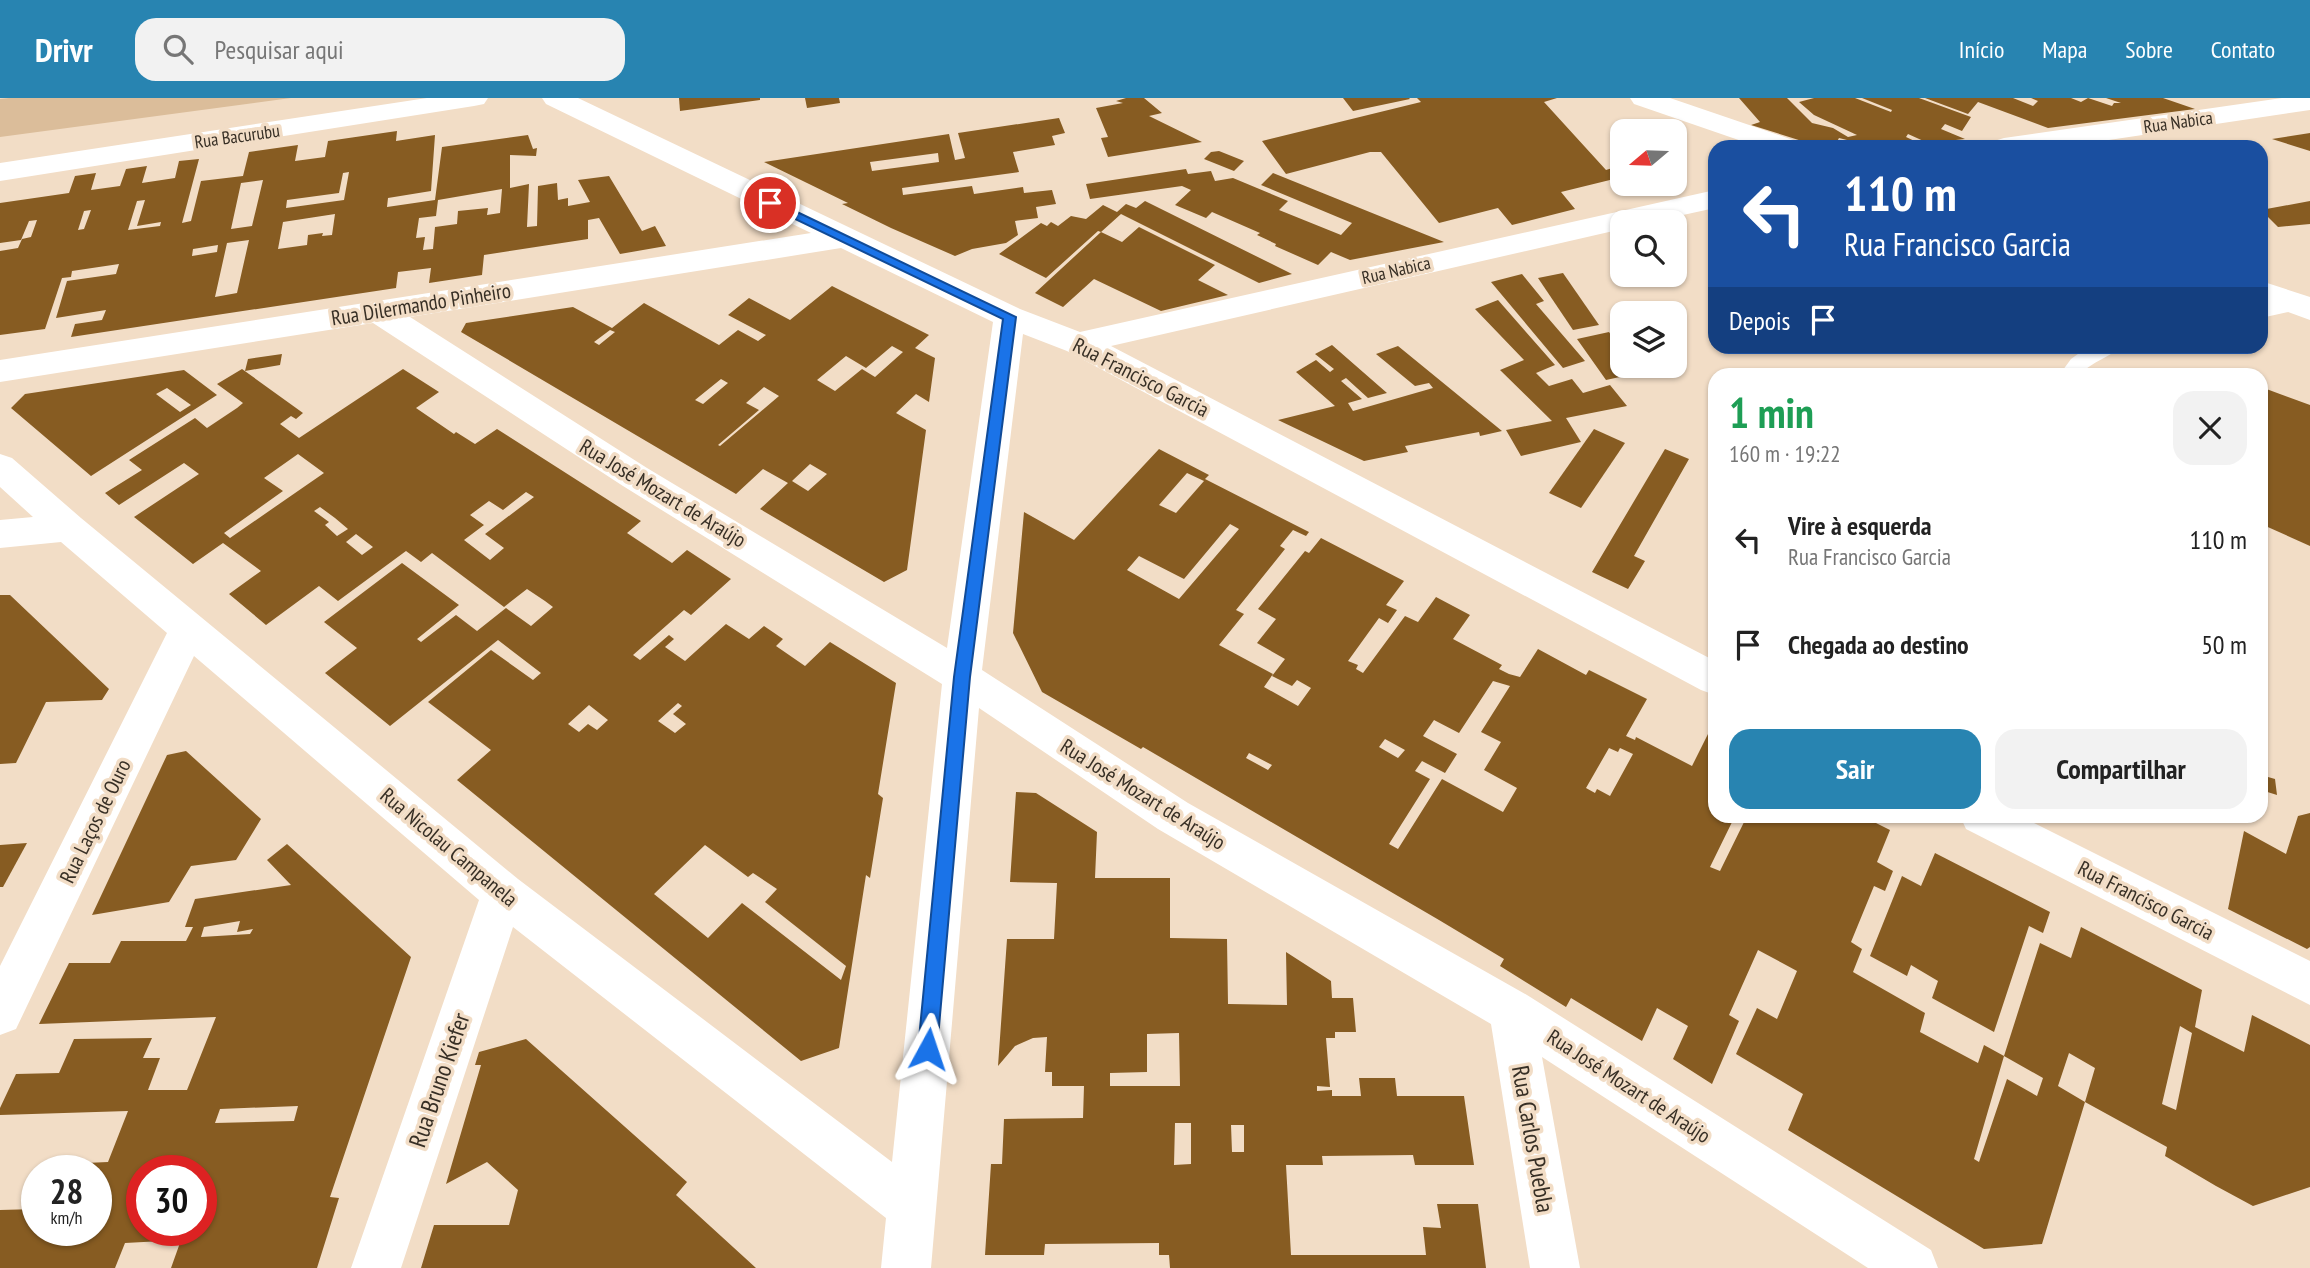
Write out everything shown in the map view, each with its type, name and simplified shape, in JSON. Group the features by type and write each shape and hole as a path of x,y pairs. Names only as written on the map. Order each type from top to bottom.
{"street":[{"name":"Rua Bacurubu","path":"0,172 474,98"},
{"name":"Rua Francisco Garcia","path":"556,98 1009,317 1078,343 1708,675"},
{"path":"1644,98 1766,140"},
{"name":"Rua Nabica","path":"2052,140 2310,102"},
{"name":"Rua Nabica","path":"1078,343 1708,201"},
{"name":"Rua Dilermando Pinheiro","path":"0,371 841,238"},
{"path":"2268,294 2303,306"},
{"name":"Rua José Mozart de Araújo","path":"379,311 635,477 962,677 1173,816 1511,1011 1913,1268"},
{"path":"906,1268 962,677 1009,317"},
{"name":"Rua Nicolau Campanela","path":"0,467 68,528 503,893 913,1208"},
{"path":"0,534 68,528"},
{"name":"Rua Laços de Ouro","path":"0,1013 188,628"},
{"name":"Rua Francisco Garcia","path":"1995,823 2310,984"},
{"name":"Rua Bruno Kiefer","path":"376,1268 503,893"},
{"name":"Rua Carlos Puebla","path":"1511,1011 1555,1268"}],"lane":[{"path":"2268,310 2303,306"},
{"path":"2074,368 2090,354"}],"shaded area":[{"path":"291,98 0,137 0,99"}],"building":[{"path":"679,98 760,98 760,100 680,111"},
{"path":"805,98 839,98 840,103 807,108"},
{"path":"1144,98 1162,113 1149,116 1202,142 1108,157 1101,138 1108,137 1096,108 1123,103 1116,101"},
{"path":"1343,98 1409,98 1410,99 1353,111"},
{"path":"1417,98 1557,98 1544,102 1606,170 1610,169 1610,180 1561,192 1575,209 1512,225 1498,208 1439,223 1381,152 1370,152 1286,174 1262,141 1421,102"},
{"path":"1739,98 1787,98 1812,123 1833,128 1848,137 1857,135 1814,115 1799,102 1814,98 1855,98 1891,112 1892,110 1862,98 1919,98 1971,117 1962,131 1945,124 1941,129 1965,139 1956,140 1921,140 1908,134 1906,137 1912,140 1799,140 1751,125 1760,122"},
{"path":"1925,98 2013,98 2033,106 2038,101 2031,98 2071,98 2081,102 2088,98 2112,106 2114,103 2121,103 2106,98 2163,98 2195,109 2048,128 1978,102 1968,114"},
{"path":"1059,118 1065,133 1052,136 1055,145 1013,152 1019,172 902,188 903,195 972,186 974,194 1023,187 1024,193 1052,190 1056,204 1036,207 1038,218 1015,221 1018,235 1006,243 972,249 955,256 842,204 848,203 764,162 949,134 955,160 965,158 958,133","holes":["938,153 939,162 872,171 870,162"]},
{"path":"397,131 396,141 435,135 431,191 388,198 387,207 435,200 442,147 528,135 533,149 537,148 536,156 510,155 510,188 529,184 527,227 537,226 538,186 557,183 558,200 568,198 568,206 590,202 578,180 609,176 642,231 655,226 666,246 620,254 599,218 588,220 588,239 484,255 482,275 429,283 431,268 398,272 396,288 71,337 75,324 102,320 106,310 56,318 67,281 116,274 119,264 72,271 71,277 62,278 45,329 0,335 0,251 18,248 22,239 31,237 37,220 29,221 21,240 0,243 0,203 69,193 75,176 96,173 91,190 120,186 126,169 147,166 142,183 175,178 179,161 199,159 182,223 191,221 201,181 243,176 249,152 298,145 295,161 325,157 328,141","holes":["349,172 344,200 286,208 287,200 339,193 343,173","263,180 252,226 231,229 241,183","502,189 500,213 487,215 488,208 458,211 457,224 435,227 433,249 423,250 425,237 416,238 419,218 436,216 438,200","145,200 137,226 161,222 160,226 128,230 137,201","91,210 84,229 78,230 84,211","335,214 332,235 308,235 307,245 278,249 283,222","249,240 237,293 215,297 227,243","218,245 217,252 192,256 193,249"]},
{"path":"2310,133 2310,151 2272,139"},
{"path":"1219,151 1244,161 1234,171 1204,159 1211,152"},
{"path":"1186,169 1188,174 1211,171 1215,181 1233,178 1288,201 1279,210 1341,235 1352,223 1261,185 1273,173 1444,242 1350,260 1331,252 1318,265 1275,246 1276,244 1257,235 1260,233 1212,212 1206,218 1175,205 1191,190 1182,186 1090,199 1086,184"},
{"path":"1145,201 1292,274 1259,283 1121,214 1101,232 1098,231 1046,278 999,254 1041,223 1047,226 1051,222 1058,226 1071,216 1086,219 1103,205 1117,212 1126,204 1136,208"},
{"path":"2310,201 2310,224 2278,227 2268,217 2268,209"},
{"path":"1139,227 1215,265 1198,280 1228,295 1161,311 1094,279 1063,307 1035,293 1101,232 1122,242"},
{"path":"1563,273 1599,325 1573,330 1538,278"},
{"path":"1522,274 1544,301 1536,304 1585,361 1563,368 1491,282"},
{"path":"832,286 929,335 915,348 935,358 929,402 916,394 896,413 926,430 907,570 884,582 760,509 788,483 763,469 736,494 461,332 466,323 573,307 612,328 644,303 719,345 738,330 758,341 766,335 728,315 749,298 790,320","holes":["610,330 615,332 599,345 594,342","892,346 903,352 875,377 862,369 835,391 817,380 846,356 866,368","721,379 728,383 703,404 695,400","764,387 779,396 718,445 759,410 746,403","810,464 827,474 808,491 792,481"]},
{"path":"1498,300 1555,365 1536,373 1549,386 1572,379 1583,393 1610,385 1627,406 1566,418 1581,442 1521,456 1506,430 1552,421 1500,370 1524,360 1475,309"},
{"path":"1609,332 1610,378 1615,378 1606,380 1577,339"},
{"path":"1332,345 1387,393 1368,398 1346,378 1341,381 1362,399 1348,403 1353,411 1433,388 1429,383 1415,386 1376,354 1398,346 1502,431 1480,436 1479,432 1405,446 1408,452 1364,461 1278,420 1335,406 1296,372 1316,360 1330,372 1334,369 1315,354"},
{"path":"282,354 280,365 245,371 248,359"},
{"path":"242,369 303,413 296,419 291,416 280,424 299,438 403,369 439,392 416,408 454,434 456,432 475,444 497,429 641,521 627,533 672,563 687,550 731,579 691,615 684,610 633,655 640,660 669,635 674,639 665,647 685,661 726,624 749,639 764,626 783,639 776,646 805,666 830,642 896,683 878,794 883,798 870,878 866,875 839,1048 801,1061 457,780 491,750 428,702 491,650 533,680 541,673 498,640 390,726 325,673 357,648 324,622 402,563 459,605 417,639 421,642 456,615 477,631 506,608 531,626 553,607 527,589 504,607 432,553 421,562 406,551 338,601 319,586 266,625 229,594 261,571 223,543 193,564 134,517 199,474 184,463 119,505 105,493 142,470 129,460 195,418 207,428 243,403 217,384","holes":["298,454 324,473 230,538 224,533 283,491 264,478","526,492 534,497 485,534 504,548 490,560 464,540 484,525 470,515 489,501 503,510","320,507 348,529 337,536 325,525 329,522 314,511","356,534 373,547 362,555 346,542","678,703 682,706 673,714 686,724 675,733 658,721","589,705 608,720 597,730 588,724 579,732 568,724","705,845 748,877 753,873 777,889 765,902 846,966 841,980 742,903 708,938 654,894"]},
{"path":"184,370 217,395 91,476 11,408 25,394","holes":["167,388 191,405 180,412 156,394"]},
{"path":"2268,390 2310,405 2310,546 2268,527"},
{"path":"1594,429 1625,443 1581,508 1549,493"},
{"path":"1159,449 1209,475 1205,479 1309,532 1306,536 1293,530 1280,546 1285,549 1236,610 1244,614 1219,645 1273,674 1264,687 1298,706 1311,688 1297,680 1292,686 1272,676 1285,659 1257,643 1276,619 1258,609 1305,551 1309,553 1321,538 1404,581 1386,605 1397,610 1388,623 1379,618 1348,661 1358,665 1356,669 1363,673 1405,616 1418,622 1436,597 1470,615 1453,639 1502,665 1499,669 1509,674 1520,677 1538,649 1586,675 1589,670 1647,699 1626,736 1635,740 1636,737 1692,766 1708,734 1708,823 1732,823 1710,867 1720,871 1744,823 1876,823 1890,830 1877,862 1893,871 1885,891 1874,886 1851,942 1862,949 1853,972 1925,1013 1920,1032 1978,1063 1984,1045 2004,1056 2040,943 2071,958 2081,927 2202,990 2195,1027 2244,1052 2252,1015 2310,1045 2310,1187 2253,1206 2165,1156 2167,1147 2085,1102 2042,1244 1984,1249 1788,1130 1803,1094 1736,1054 1757,1008 1777,1019 1797,971 1758,950 1729,1015 1739,1021 1712,1084 1673,1059 1688,1026 1657,1008 1642,1041 1571,998 1566,1007 1500,966 1504,959 1143,747 1141,749 1042,692 1013,633 1024,512 1074,540","holes":["1187,473 1204,481 1176,513 1159,505","1230,524 1239,529 1179,599 1127,570 1139,556 1184,579","1493,681 1510,686 1481,732 1501,742 1484,770 1517,788 1503,812 1442,779 1398,849 1389,844 1430,779 1415,771 1422,761 1445,773 1457,754 1423,736 1434,720 1459,733","1385,739 1405,750 1398,758 1379,747","1609,748 1618,752 1620,748 1633,754 1610,796 1597,789 1595,793 1586,788","1249,753 1272,765 1268,770 1246,758","2180,1026 2192,1033 2176,1110 2162,1104","2069,1053 2095,1068 2085,1102 2058,1086","2004,1056 2043,1078 2037,1096 2007,1079 1979,1162 1974,1159"]},
{"path":"1665,449 1689,459 1634,556 1645,561 1628,589 1592,572"},
{"path":"0,595 10,595 109,689 102,700 46,702 16,763 0,764"},
{"path":"186,751 261,819 236,860 191,866 169,902 92,915 167,755"},
{"path":"2268,777 2275,779 2277,795 2268,792"},
{"path":"1016,792 1036,793 1097,832 1095,878 1170,878 1170,938 1227,939 1228,1004 1287,1005 1286,952 1331,981 1332,998 1353,998 1356,1032 1335,1032 1335,1038 1326,1038 1330,1087 1317,1086 1317,1091 1332,1090 1332,1096 1361,1096 1359,1078 1395,1078 1397,1096 1464,1096 1474,1165 1415,1165 1413,1155 1322,1156 1323,1165 1286,1165 1291,1255 1426,1255 1423,1227 1441,1228 1437,1204 1478,1204 1486,1268 1170,1268 1169,1255 1159,1255 1159,1243 1045,1244 1044,1255 985,1255 991,1164 1002,1164 1004,1119 1083,1118 1084,1086 1052,1086 1052,1072 1045,1072 1047,1037 1033,1038 1015,1046 998,1066 1007,939 1054,939 1057,883 1010,882","holes":["1179,1033 1180,1086 1110,1086 1110,1073 1147,1072 1147,1034","1175,1123 1191,1123 1191,1164 1174,1165","1231,1125 1244,1125 1244,1152 1232,1152"]},
{"path":"2310,813 2310,947 2307,949 2228,909 2244,831 2286,854 2298,816"},
{"path":"27,843 3,887 0,887 0,845"},
{"path":"287,844 411,957 330,1197 339,1198 317,1268 171,1268 179,1246 217,1246 217,1155 126,1155 126,1243 115,1268 0,1268 0,1210 21,1209 21,1246 112,1246 111,1155 128,1111 0,1115 0,1108 16,1074 59,1073 74,1039 152,1038 143,1058 160,1058 148,1090 187,1090 216,1017 39,1024 69,963 110,963 121,941 186,941 193,927 185,927 195,899 291,885 267,860","holes":["240,921 237,932 253,929 250,934 201,937 204,927","298,1106 294,1121 215,1123 220,1109"]},
{"path":"1935,853 2050,912 2043,933 2029,926 1994,1032 1932,998 1938,981 1911,965 1907,976 1870,956 1902,876 1921,886"},
{"path":"526,1039 687,1182 676,1195 756,1268 421,1268 434,1225 509,1225 518,1190 487,1162 446,1184 481,1065 475,1065 479,1052"}],"route":[{"path":"770,203 1009,317 962,677 928,1049"}]}
